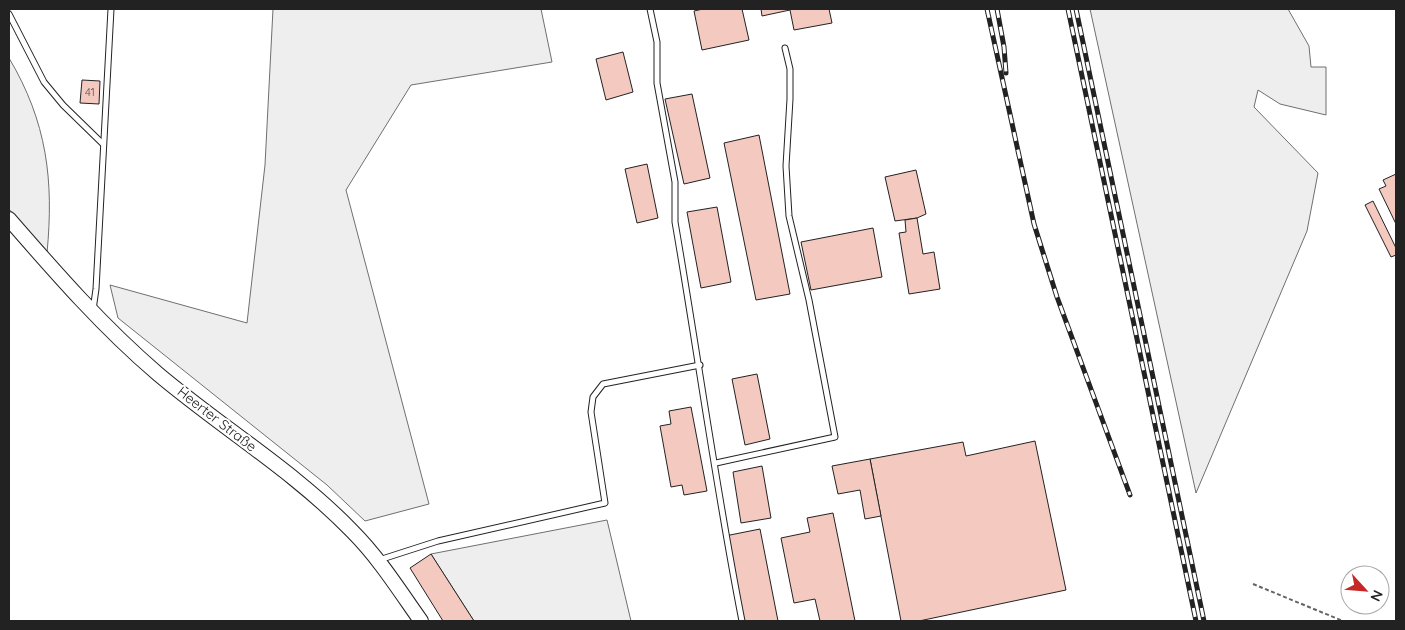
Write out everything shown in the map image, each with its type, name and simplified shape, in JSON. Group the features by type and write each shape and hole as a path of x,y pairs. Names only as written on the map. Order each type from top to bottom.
{"main road":[{"name":"Heerter Straße","path":"9,219 92,313 160,375 314,495 353,531 378,560 420,621"}],"lane":[{"path":"92,313 96,289 111,9"},
{"path":"650,9 658,42 657,83 675,182 675,222 716,463 725,536 742,621"},
{"path":"9,14 44,82 103,144"},
{"path":"716,463 835,437 809,300 789,216 786,166 790,69 784,48"},
{"path":"378,560 438,541 605,503 591,412 593,397 603,384 700,365"}],"path":[{"path":"1253,584 1343,621"}],"shaded area":[{"path":"273,9 541,9 552,62 411,85 346,190 429,504 365,521 327,485 118,318 110,285 247,323 265,165"},
{"path":"1090,9 1288,9 1309,46 1311,67 1326,67 1326,115 1280,104 1258,90 1254,107 1318,173 1307,231 1196,493"},
{"path":"9,58 32,105 45,152 49,201 47,253 9,209"},
{"path":"607,520 631,621 474,621 431,554"}],"building":[{"path":"703,9 742,9 749,40 702,50 694,11"},
{"path":"761,9 829,9 832,23 794,30 790,10 762,16"},
{"path":"623,52 633,92 606,100 596,59"},
{"path":"82,80 100,81 99,104 80,103"},
{"path":"692,94 710,178 684,184 665,99"},
{"path":"759,135 790,294 756,300 724,143"},
{"path":"647,164 658,218 637,223 625,169"},
{"path":"916,170 926,214 917,218 895,221 885,177"},
{"path":"1396,174 1396,224 1379,189 1386,186 1383,180"},
{"path":"1373,201 1396,248 1396,255 1391,257 1365,205"},
{"path":"717,207 731,282 701,288 687,212"},
{"path":"917,218 923,254 934,252 940,289 909,294 899,233 906,232 905,220"},
{"path":"873,228 882,277 811,290 801,242"},
{"path":"757,374 770,439 745,445 732,379"},
{"path":"691,407 707,491 684,495 682,485 671,487 660,426 671,424 669,411"},
{"path":"1035,441 1066,590 919,621 901,621 870,459 963,442 966,456"},
{"path":"870,459 881,516 865,519 860,490 838,494 832,466"},
{"path":"762,466 771,518 741,523 733,472"},
{"path":"833,513 855,621 820,621 815,599 794,603 781,538 810,532 807,518"},
{"path":"760,529 778,621 742,621 725,536"},
{"path":"431,554 474,621 443,621 410,568"}],"railway":[{"path":"987,9 1034,224 1057,297 1130,495"},
{"path":"997,9 1004,47 1006,73"},
{"path":"1068,9 1196,621"},
{"path":"1076,9 1204,621"}]}
